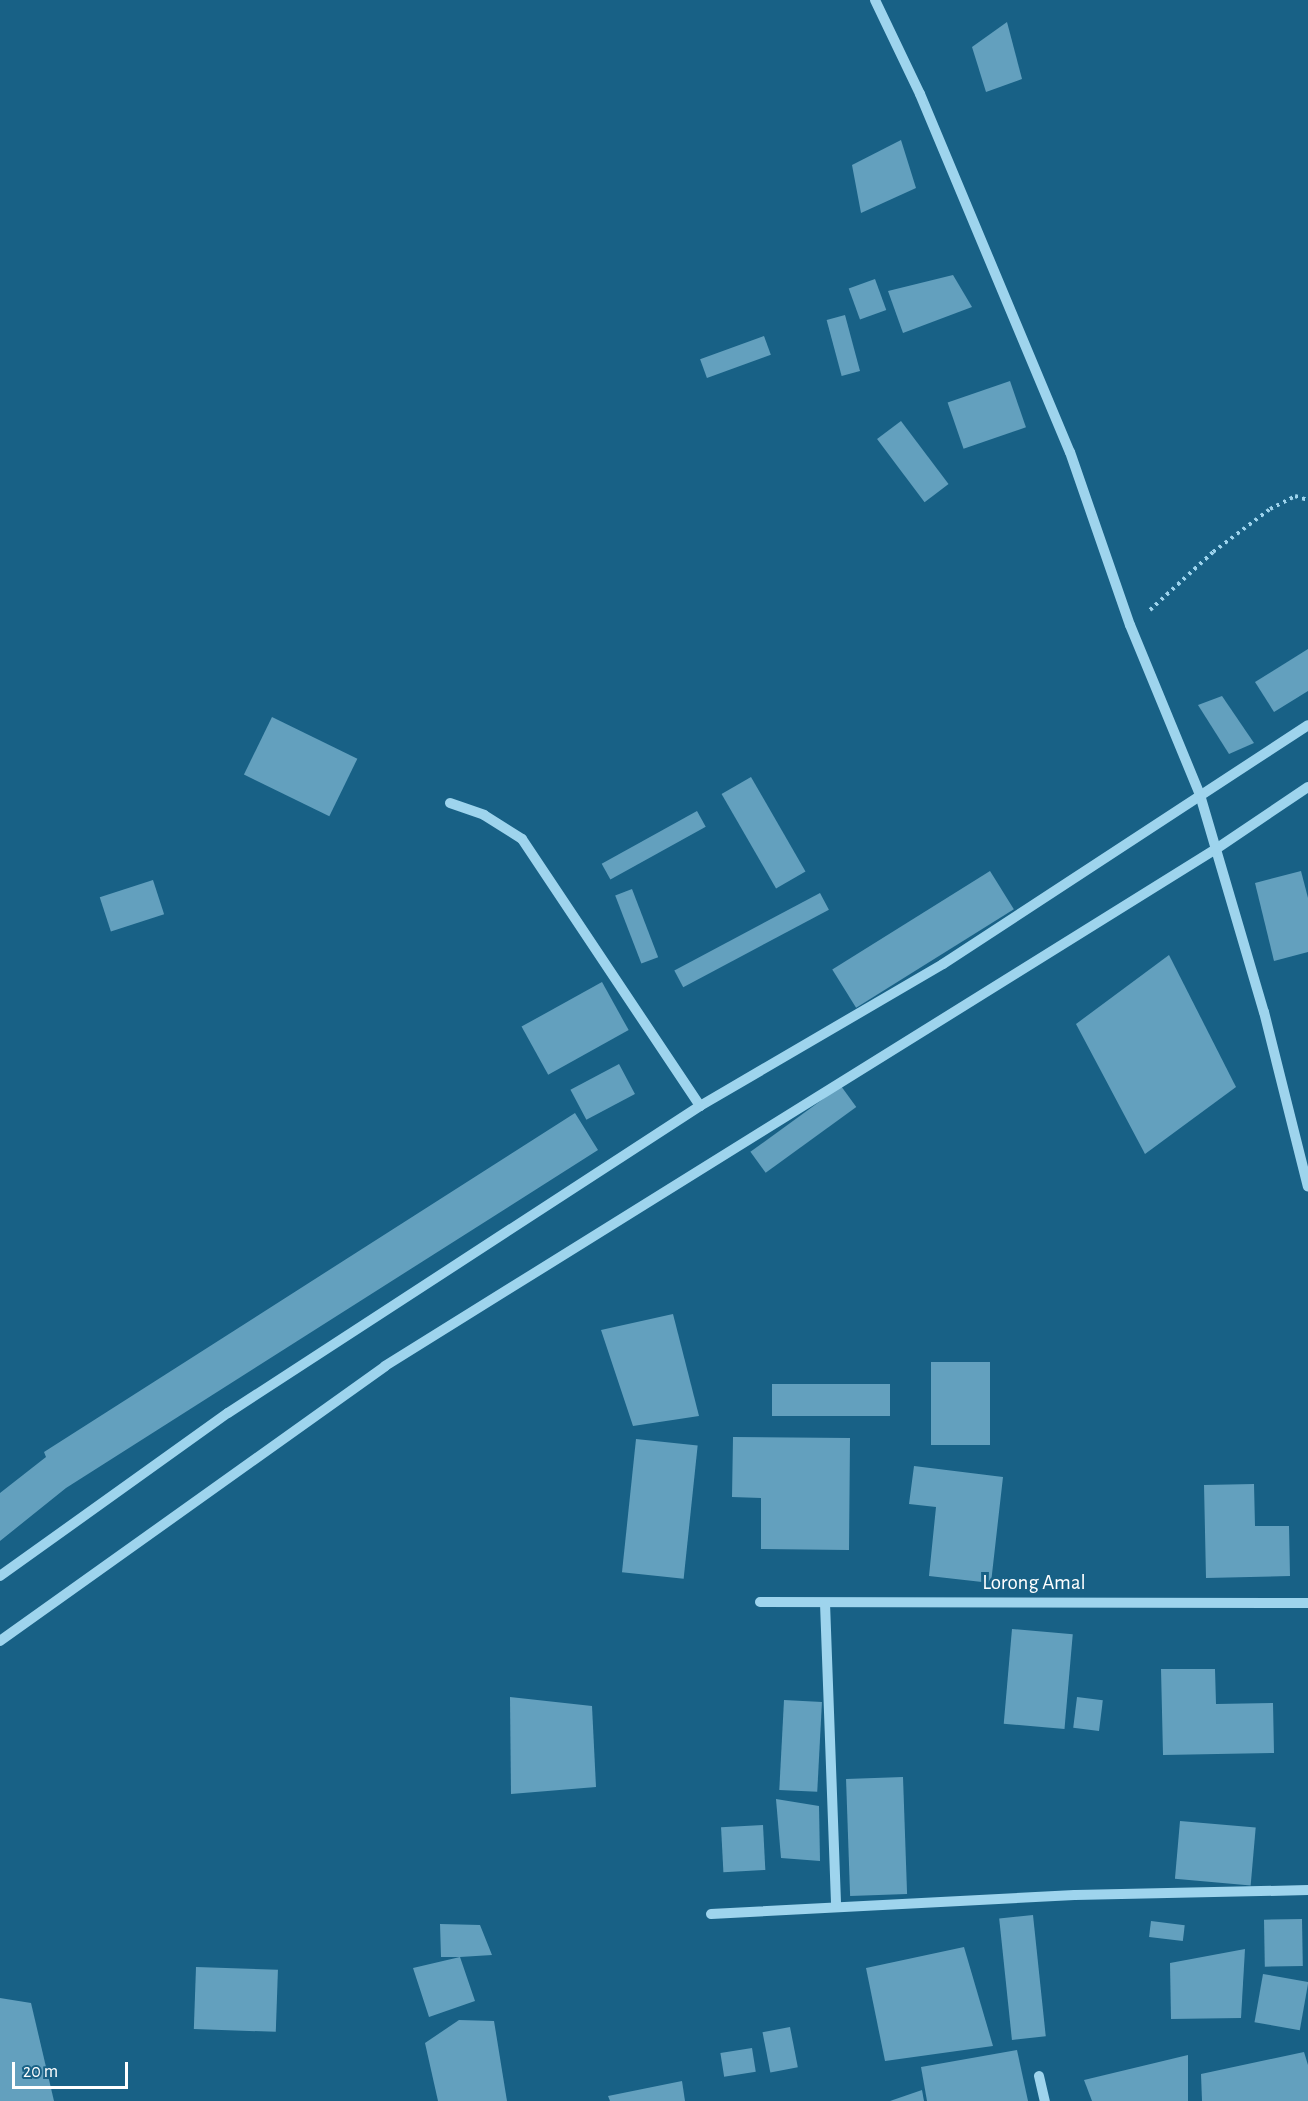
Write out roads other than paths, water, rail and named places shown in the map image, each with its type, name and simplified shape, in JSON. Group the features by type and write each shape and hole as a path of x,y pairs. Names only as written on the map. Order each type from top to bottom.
{"street":[{"path":"875,0 920,94 1070,452 1130,625 1200,795 1264,1012 1308,1187"},
{"path":"0,1576 228,1413 700,1106 943,964 1308,725"},
{"path":"0,1641 385,1366 1216,849 1308,787"},
{"path":"450,803 484,815 522,839 700,1106"},
{"name":"Lorong Amal","path":"760,1602 1308,1603"},
{"path":"825,1602 837,1905"},
{"path":"711,1914 837,1905 1308,1890"},
{"path":"1039,2076 1045,2101"}]}
